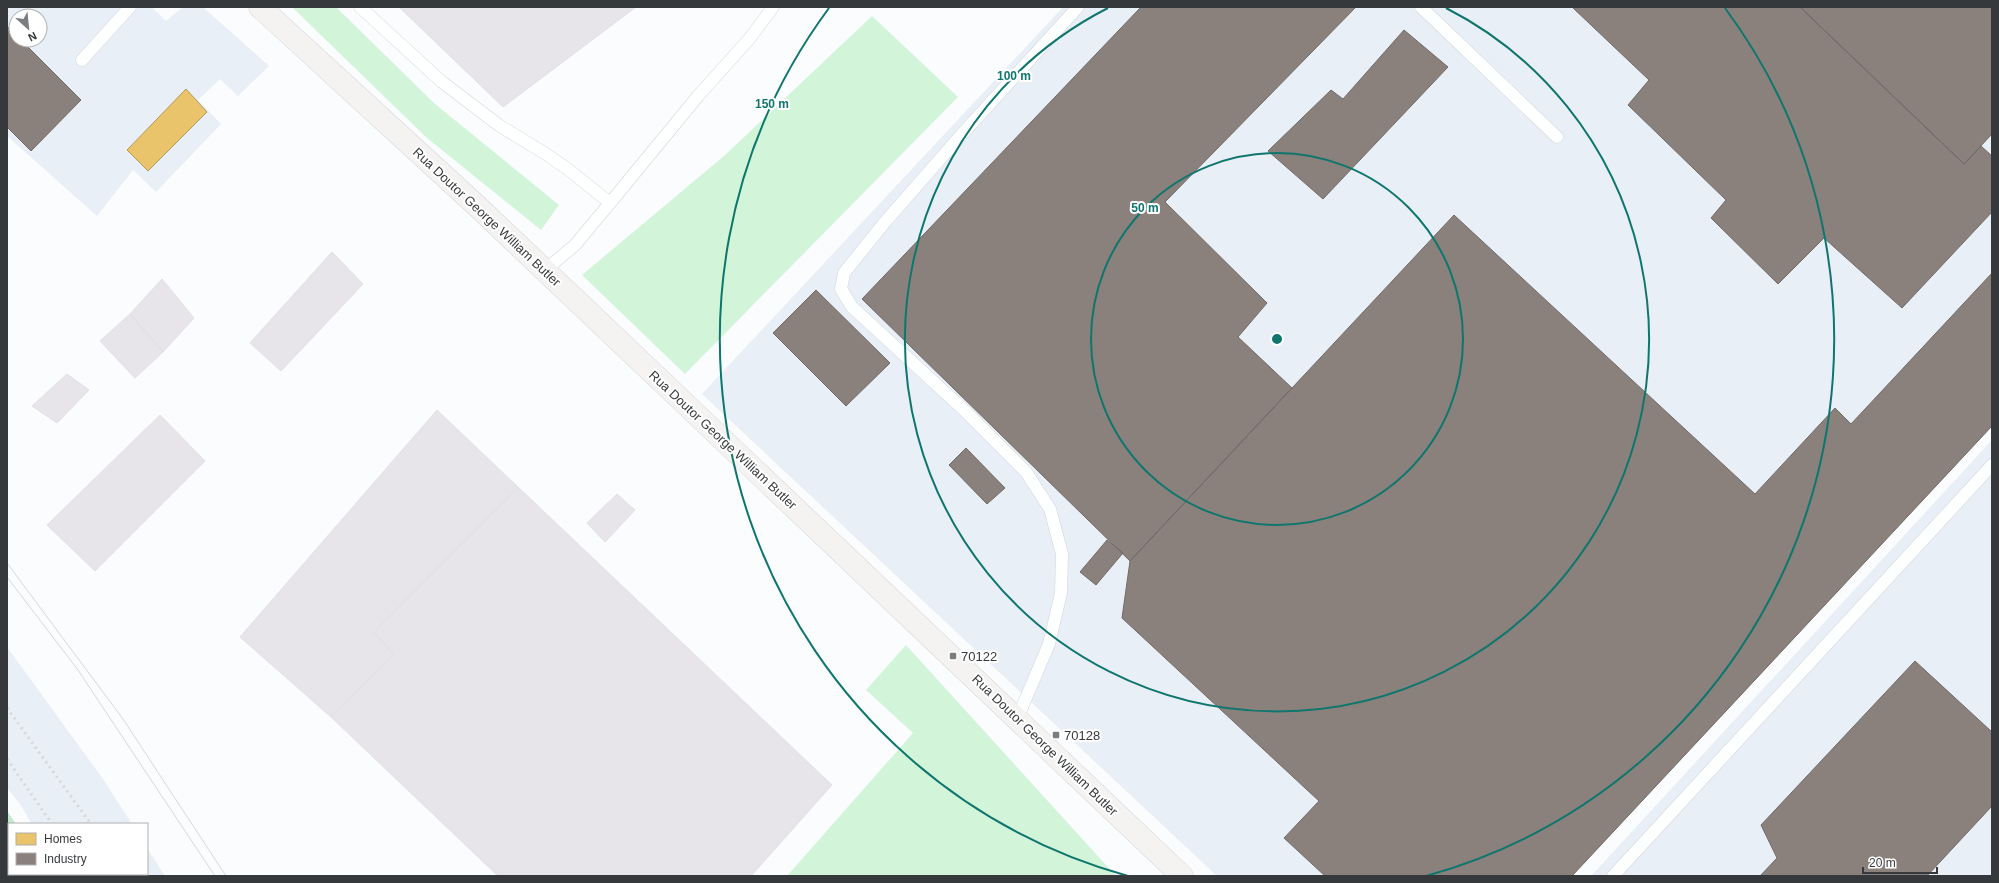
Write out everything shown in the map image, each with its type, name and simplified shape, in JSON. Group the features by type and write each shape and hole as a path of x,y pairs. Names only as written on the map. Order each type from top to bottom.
{"street":[{"name":"Rua Doutor George William Butler","path":"260,7 544,271 1182,876"}],"lane":[{"path":"82,60 130,7"},
{"path":"360,7 442,82 500,126 569,170 610,203"},
{"path":"544,271 574,245 698,96 750,38 773,7"},
{"path":"1018,719 1049,644 1061,593 1062,554 1050,509 1026,472 963,409 852,307 841,289 844,273 885,222 962,133 1078,7"},
{"path":"1421,7 1557,137"},
{"path":"1613,876 1992,465"}],"shaded area":[{"path":"7,7 152,7 166,21 183,7 203,7 269,66 238,96 220,79 198,100 221,124 156,192 133,170 97,216 7,136"},
{"path":"1063,7 1992,7 1992,418 1567,876 1217,876 702,394"},
{"path":"1992,440 1992,876 1591,876"},
{"path":"7,647 103,779 131,823 31,823 20,804 7,788"},
{"path":"148,850 165,876 62,876 148,875"}],"green space":[{"path":"292,7 336,7 435,104 559,205 541,230 427,138"},
{"path":"872,16 958,97 685,374 582,275 724,156"},
{"path":"906,645 1116,876 787,876 913,733 866,690"},
{"path":"7,811 15,823 8,823 8,875 50,876 7,876"}],"building: Homes":[{"path":"186,89 207,112 148,171 127,150"}],"building: Industry":[{"path":"1141,7 1356,7 1165,202 1267,303 1238,337 1292,388 1130,561 862,299"},
{"path":"1572,7 1800,7 1964,164 1981,146 1992,156 1992,212 1902,308 1824,238 1778,284 1711,218 1726,200 1628,105 1649,80"},
{"path":"1800,7 1992,7 1992,134 1964,164"},
{"path":"7,26 8,48 29,48 81,100 31,151 7,127"},
{"path":"1404,30 1448,67 1323,199 1268,151 1331,90 1343,99"},
{"path":"1454,215 1755,494 1835,408 1851,424 1992,273 1992,426 1572,876 1325,876 1284,838 1319,801 1122,618 1130,561"},
{"path":"816,290 890,363 846,406 773,333"},
{"path":"966,448 1005,488 987,504 949,465"},
{"path":"1107,540 1123,553 1096,585 1080,572"},
{"path":"1915,661 1992,732 1992,806 1927,876 1760,876 1777,858 1761,825"}],"building: Other":[{"path":"399,7 636,7 503,107"},
{"path":"332,252 363,284 281,371 250,343"},
{"path":"162,279 194,318 163,352 130,314"},
{"path":"130,314 163,352 135,378 100,341"},
{"path":"67,374 89,390 57,423 32,406"},
{"path":"437,410 518,487 374,632 393,654 331,717 240,637"},
{"path":"160,415 205,461 95,571 47,525"},
{"path":"518,487 832,785 751,876 498,876 331,717 393,654 374,632"},
{"path":"617,494 635,510 605,542 587,523"}],"tram line":[{"path":"7,563 123,719 226,876"},
{"path":"7,577 78,670 215,876"}],"railway":[{"path":"7,708 90,823"},
{"path":"7,759 51,823"}],"place":[{"name":"70122","path":"953,656"},
{"name":"70128","path":"1056,735"}]}
